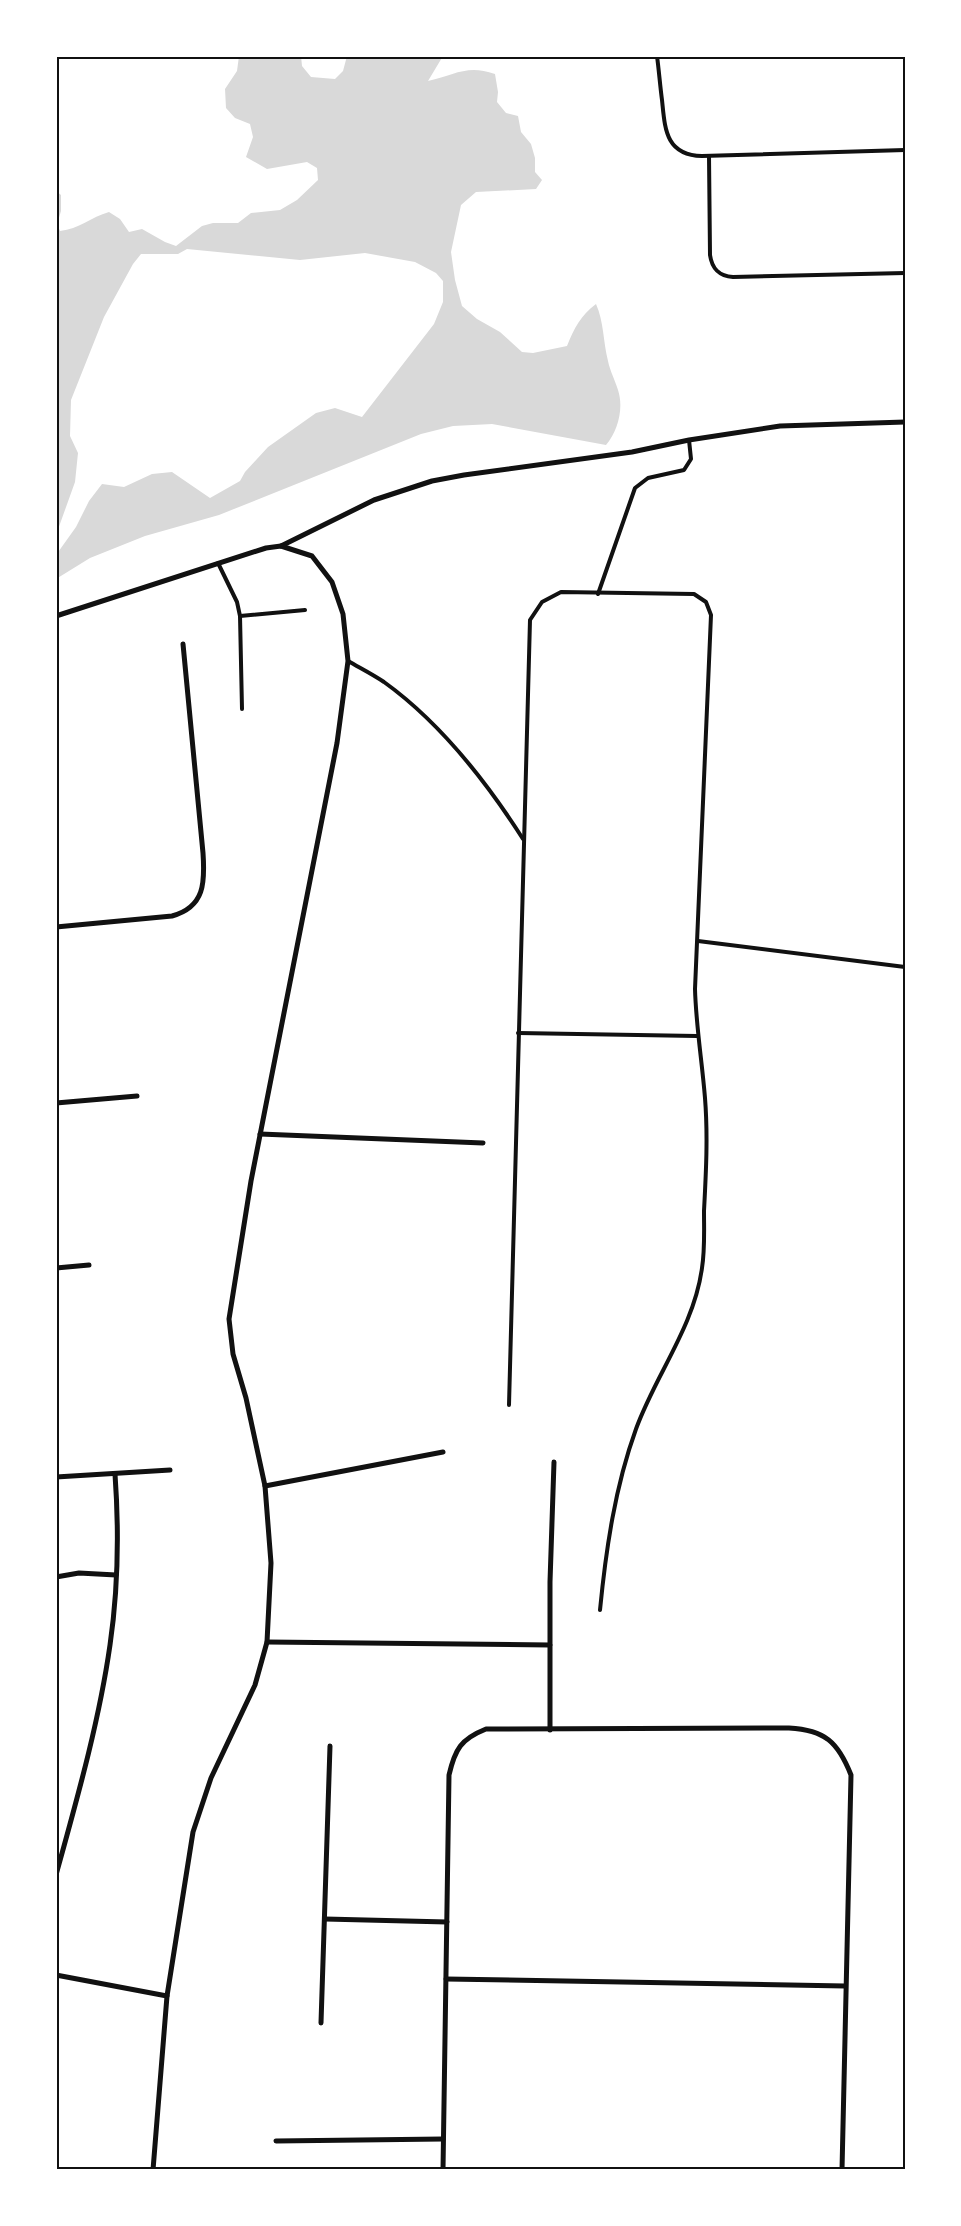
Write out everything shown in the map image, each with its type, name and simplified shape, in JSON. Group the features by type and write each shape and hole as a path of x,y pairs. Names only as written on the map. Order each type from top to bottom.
{"street":[{"path":"56,616 218,562 266,548 281,546 374,500 432,481 632,452 689,440 780,426 905,422"},
{"path":"153,2170 168,1996 193,1832 211,1778 255,1685 267,1642 272,1563 265,1486 246,1398 233,1354 230,1318 250,1181 337,743 348,661 343,614 332,582 312,556 281,546"},
{"path":"56,927 172,916 182,913 194,904 202,891 204,876 203,853 183,644"},
{"path":"56,1103 138,1096"},
{"path":"260,1134 482,1143"},
{"path":"56,1268 90,1265"},
{"path":"265,1486 443,1452"},
{"path":"550,1730 550,1582 554,1462"},
{"path":"56,1477 170,1470"},
{"path":"56,1874 78,1793 110,1644 116,1575 117,1502 115,1474"},
{"path":"56,1577 79,1573 116,1575"},
{"path":"267,1642 550,1645"},
{"path":"443,2170 449,1775 453,1758 461,1744 472,1735 486,1729 789,1728 819,1733 832,1741 844,1757 851,1776 842,2170"},
{"path":"321,2023 330,1746"},
{"path":"325,1919 447,1922"},
{"path":"56,1975 168,1996"},
{"path":"446,1979 845,1986"},
{"path":"276,2141 443,2139"}],"lane":[{"path":"657,56 667,135 677,149 684,153 693,156 709,156 905,150"},
{"path":"709,156 711,264 716,271 724,276 905,274"},
{"path":"598,594 635,488 648,478 684,470 690,459 689,440"},
{"path":"218,562 238,602 242,710"},
{"path":"509,1405 530,620 542,602 551,596 571,591 598,594 694,594 701,598 710,608 711,622 695,988 697,1036 705,1096 707,1138 702,1268 689,1316 678,1345 640,1421 628,1457 610,1533 600,1610"},
{"path":"240,616 305,610"},
{"path":"348,661 384,683 438,730 484,782 523,840"},
{"path":"698,941 905,967"},
{"path":"518,1033 697,1036"}],"shaded area":[{"path":"239,56 301,56 302,66 311,77 335,79 343,71 347,56 443,56 428,81 469,70 495,74 498,92 497,102 506,113 518,116 521,132 531,144 535,158 535,172 542,180 536,189 476,192 461,205 451,252 455,280 462,306 477,319 500,332 522,352 533,353 567,346 578,322 596,304 601,318 606,354 620,397 620,412 617,426 606,445 492,424 453,426 421,434 219,515 145,536 90,558 56,579 56,555 76,527 89,501 102,484 124,487 152,474 172,472 210,498 240,481 245,472 268,447 316,413 335,408 362,417 434,324 443,302 443,281 436,273 415,262 365,253 300,260 187,249 178,254 141,254 133,264 104,317 71,400 70,436 78,453 75,482 56,535 56,191 61,195 61,211 57,224 60,231 73,228 109,212 120,219 129,232 142,229 176,246 202,226 213,223 238,223 251,213 280,210 297,200 318,180 317,168 307,162 267,169 246,157 253,137 250,124 235,118 226,108 225,89 237,71"}]}
